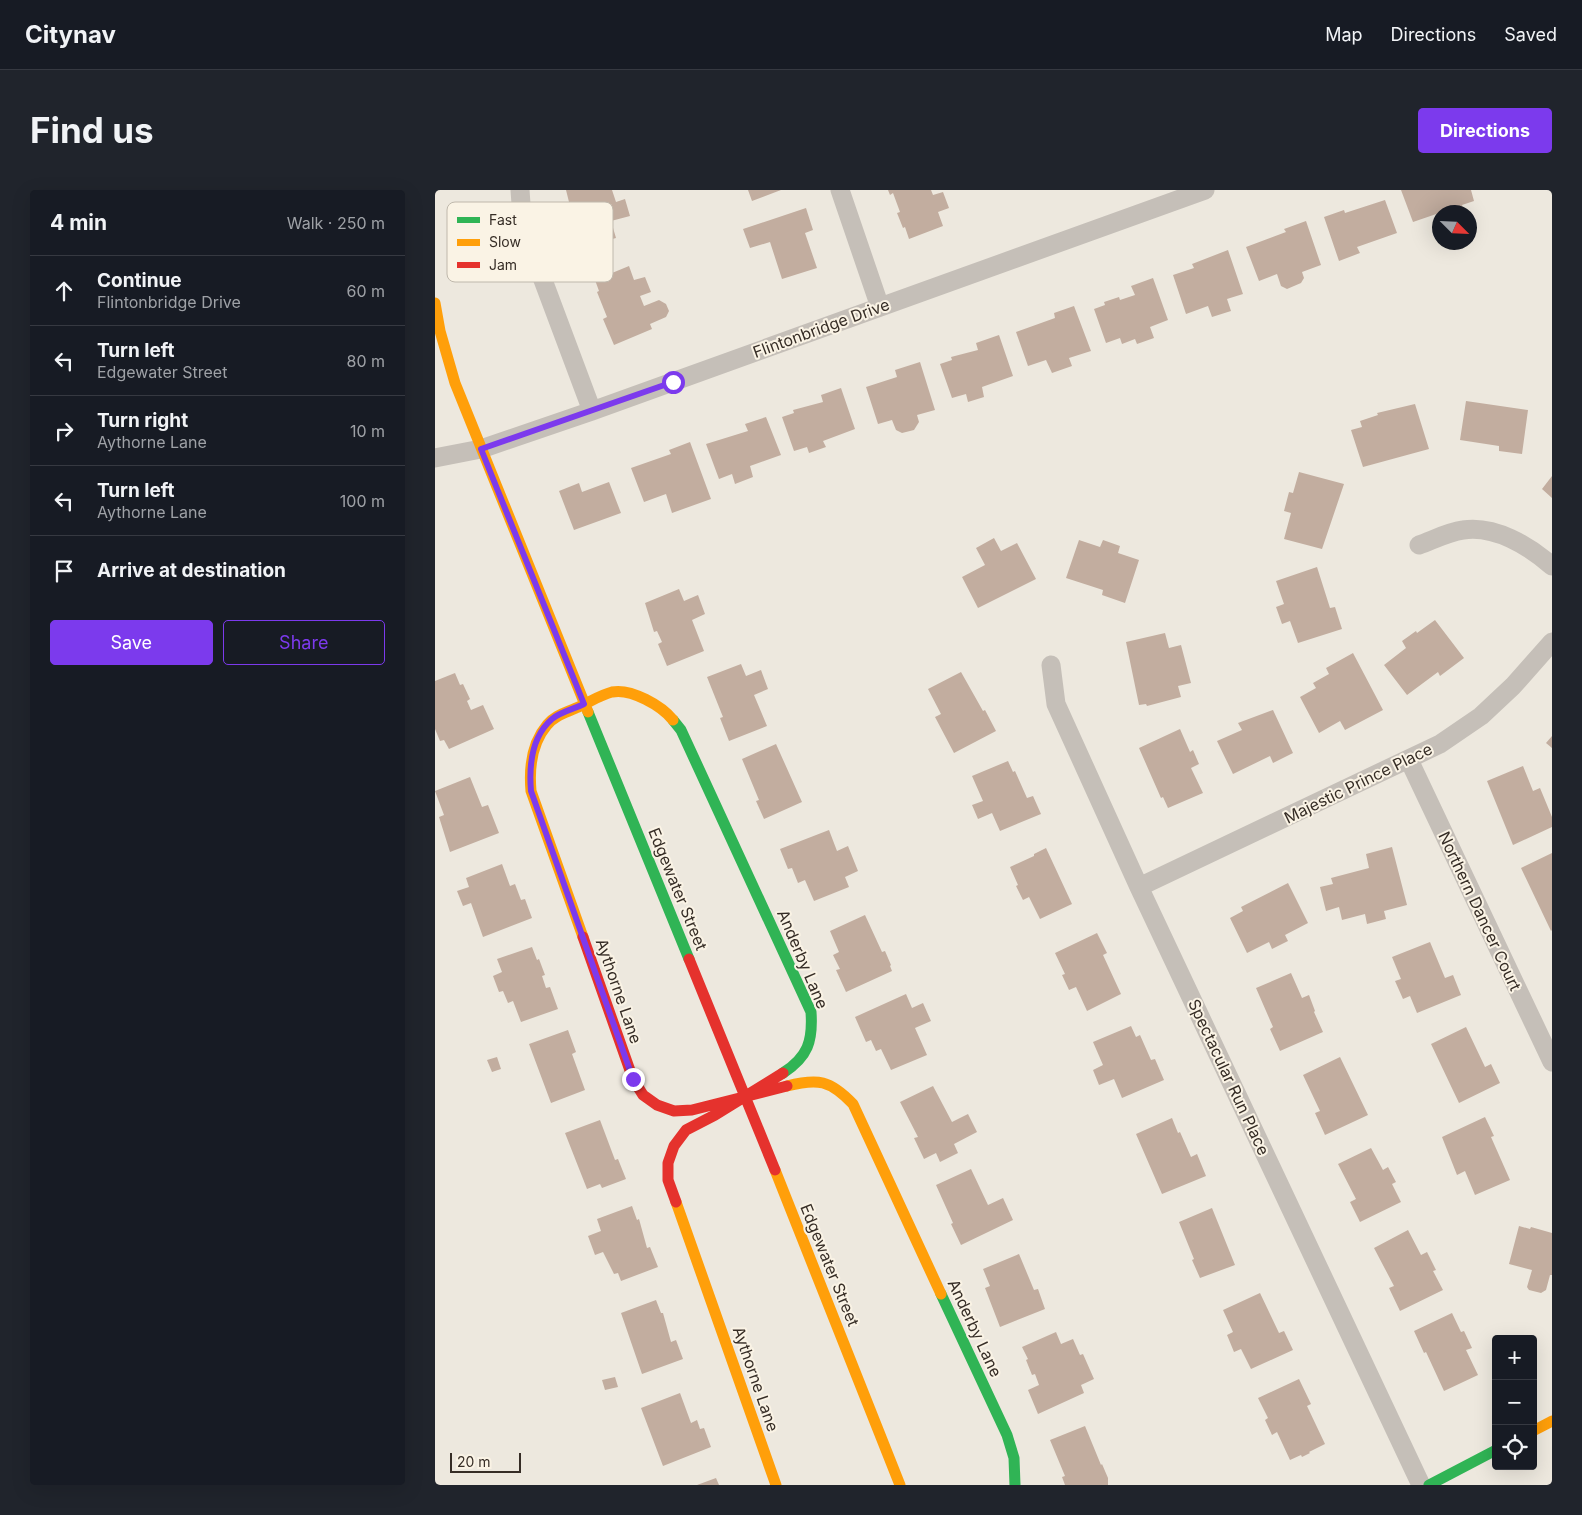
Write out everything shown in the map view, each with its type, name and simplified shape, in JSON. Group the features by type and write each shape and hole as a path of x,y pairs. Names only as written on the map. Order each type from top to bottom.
{"street":[{"path":"840,190 880,307"},
{"name":"Flintonbridge Drive","path":"435,458 481,449 592,411 1205,190"},
{"path":"544,282 592,411"},
{"name":"Edgewater Street","path":"435,303 440,331 455,383 745,1096 900,1485"},
{"path":"1419,545 1463,530 1482,529 1510,538 1537,553 1552,566"},
{"name":"Majestic Prince Place","path":"1139,888 1440,744 1481,716 1513,686 1552,642"},
{"name":"Spectacular Run Place","path":"1051,665 1056,704 1139,888 1421,1485"},
{"name":"Anderby Lane","path":"584,704 613,692 631,694 657,706 669,715 681,730 811,1012 812,1028 809,1045 799,1061 785,1072 745,1096"},
{"name":"Aythorne Lane","path":"584,704 553,718 545,727 535,746 529,770 531,791 633,1079 643,1095 657,1105 675,1111 692,1110 745,1096"},
{"name":"Northern Dancer Court","path":"1409,760 1552,1062"},
{"name":"Anderby Lane","path":"745,1096 807,1081 826,1084 841,1091 853,1104 1007,1435 1014,1458 1015,1485"},
{"name":"Aythorne Lane","path":"745,1096 686,1130 674,1146 668,1164 669,1180 776,1485"},
{"path":"1537,1429 1552,1421"},
{"path":"1429,1485 1492,1452"}],"building":[{"path":"566,190 612,190 616,202 625,199 630,216 613,220 613,202 569,202"},
{"path":"748,190 781,190 752,201"},
{"path":"888,190 931,190 933,195 943,192 949,208 938,212 943,226 909,239 897,213 900,212 893,193 890,195"},
{"path":"1401,190 1471,190 1474,201 1462,205 1432,205 1432,215 1413,222"},
{"path":"1385,200 1397,233 1357,247 1360,253 1339,261 1324,217 1344,210 1345,213"},
{"path":"806,208 813,230 805,233 817,268 782,279 770,242 750,248 743,229"},
{"path":"1306,221 1321,265 1302,272 1304,278 1301,283 1287,289 1281,286 1277,274 1259,281 1246,247 1286,232 1284,229"},
{"path":"613,228 616,238 613,239"},
{"path":"1228,250 1243,294 1227,299 1231,311 1212,317 1208,306 1186,314 1173,275 1194,268 1192,264"},
{"path":"629,266 634,280 645,277 651,292 640,296 644,306 659,300 666,304 669,311 666,317 650,324 652,329 614,345 603,319 607,317 597,292 599,291 596,282 613,282 613,273"},
{"path":"1153,278 1168,320 1150,327 1154,338 1137,344 1135,339 1122,344 1120,338 1106,343 1094,309 1105,305 1104,302 1119,297 1120,300 1135,295 1131,286"},
{"path":"1074,306 1091,351 1069,358 1072,366 1052,373 1046,360 1028,366 1016,332 1055,318 1054,313"},
{"path":"999,335 1013,376 982,387 984,397 968,402 966,394 952,398 940,364 952,360 951,357 978,350 976,343"},
{"path":"920,362 935,410 917,415 919,422 914,430 902,433 896,430 892,420 878,424 866,387 897,377 895,370"},
{"path":"841,388 855,429 823,441 826,447 809,453 807,447 794,451 782,417 794,413 793,410 823,402 821,395"},
{"path":"1466,401 1528,410 1522,454 1499,451 1499,446 1460,440"},
{"path":"1415,404 1429,449 1363,467 1351,430 1362,427 1360,421 1378,415 1377,413"},
{"path":"766,417 781,455 750,466 753,477 735,484 732,474 719,479 706,444 748,431 745,424"},
{"path":"690,442 711,499 672,513 666,494 644,502 631,468 671,454 669,450"},
{"path":"1299,472 1344,484 1322,549 1284,539 1291,513 1284,511 1289,492 1293,493"},
{"path":"1552,476 1552,498 1542,489"},
{"path":"609,482 621,513 574,530 559,491 579,483 582,492"},
{"path":"994,538 1001,551 1017,543 1036,579 978,608 962,577 985,565 976,548"},
{"path":"1079,540 1100,547 1103,540 1120,546 1118,553 1139,560 1125,603 1102,595 1103,590 1066,578"},
{"path":"1317,567 1330,608 1335,607 1342,629 1298,643 1290,621 1282,624 1276,607 1284,604 1276,581"},
{"path":"679,589 684,601 698,595 705,614 692,620 704,651 667,666 658,644 662,642 657,631 654,632 645,603"},
{"path":"1435,620 1464,658 1440,676 1438,672 1407,695 1384,665 1406,648 1402,641"},
{"path":"1165,633 1169,648 1181,645 1191,683 1178,686 1181,697 1147,706 1146,704 1139,705 1126,642"},
{"path":"1353,653 1383,710 1345,730 1340,721 1319,733 1300,697 1316,688 1313,683 1329,674 1326,668"},
{"path":"741,664 746,676 761,670 768,689 754,695 767,726 729,741 720,718 723,717 707,677"},
{"path":"961,672 996,731 954,753 935,717 941,714 928,689"},
{"path":"455,673 460,685 463,684 470,699 467,701 471,710 483,705 494,729 449,749 444,740 440,741 435,729 435,681"},
{"path":"1273,710 1293,753 1273,763 1270,756 1233,774 1217,741 1242,730 1238,723"},
{"path":"1180,729 1190,752 1193,750 1199,764 1191,768 1203,793 1168,808 1163,797 1161,798 1139,748"},
{"path":"1552,736 1552,748 1546,743"},
{"path":"776,744 802,802 764,819 756,801 759,800 742,759"},
{"path":"1008,761 1013,772 1015,771 1027,798 1033,796 1041,814 1000,831 992,813 978,819 972,805 983,801 972,776"},
{"path":"1523,766 1533,791 1540,788 1552,817 1552,827 1513,845 1487,781"},
{"path":"470,777 482,807 488,805 499,833 450,852 439,817 444,815 435,791"},
{"path":"829,830 837,851 848,846 858,871 845,877 849,887 814,901 805,880 798,883 792,868 788,869 780,849"},
{"path":"1392,847 1407,905 1384,911 1386,919 1367,924 1365,914 1342,920 1339,907 1326,911 1320,887 1333,884 1331,878 1369,868 1366,854"},
{"path":"1046,848 1072,904 1040,919 1029,897 1023,900 1010,867"},
{"path":"1552,853 1552,930 1551,931 1521,868"},
{"path":"502,864 510,886 515,884 521,900 525,899 532,918 483,937 471,903 463,906 457,891 469,887 466,878"},
{"path":"1288,883 1308,923 1285,935 1288,941 1272,949 1269,942 1247,953 1230,918 1243,911 1241,907"},
{"path":"865,915 882,952 885,951 892,971 846,992 836,970 840,969 833,955 839,952 830,931"},
{"path":"1097,933 1107,953 1103,955 1121,994 1087,1011 1076,987 1069,990 1062,975 1065,974 1055,953"},
{"path":"1430,942 1445,978 1453,975 1461,995 1417,1013 1410,996 1403,999 1395,981 1401,979 1392,957"},
{"path":"532,947 545,975 542,976 546,988 550,987 558,1009 521,1022 513,1001 508,1003 503,991 499,992 493,976 502,972 497,959"},
{"path":"1291,973 1302,998 1309,995 1323,1032 1280,1051 1270,1029 1273,1027 1256,988"},
{"path":"906,994 912,1008 923,1003 931,1021 915,1028 927,1055 891,1070 881,1049 876,1051 871,1040 866,1042 855,1017"},
{"path":"1131,1026 1136,1037 1140,1035 1151,1060 1155,1059 1164,1080 1122,1098 1114,1079 1099,1085 1093,1070 1103,1065 1093,1042"},
{"path":"1466,1027 1485,1067 1491,1064 1500,1083 1459,1103 1431,1044"},
{"path":"568,1030 576,1052 572,1054 585,1090 551,1103 529,1044"},
{"path":"497,1057 501,1069 492,1072 487,1060"},
{"path":"1340,1057 1368,1115 1325,1135 1315,1113 1320,1111 1303,1075"},
{"path":"933,1086 952,1122 968,1114 977,1132 954,1144 958,1153 940,1162 936,1153 924,1159 914,1138 918,1137 900,1102"},
{"path":"1485,1117 1494,1136 1491,1137 1510,1180 1475,1195 1465,1171 1457,1175 1442,1137"},
{"path":"1172,1118 1191,1157 1197,1154 1206,1176 1162,1194 1136,1134"},
{"path":"600,1120 615,1160 618,1159 626,1179 602,1188 600,1184 587,1189 565,1133"},
{"path":"1371,1148 1383,1170 1388,1167 1396,1182 1392,1184 1401,1202 1360,1222 1350,1202 1356,1199 1338,1164"},
{"path":"971,1169 988,1205 1003,1198 1013,1220 961,1245 936,1185"},
{"path":"632,1206 637,1220 639,1219 647,1248 650,1247 658,1267 621,1281 618,1273 614,1274 603,1252 595,1255 588,1236 601,1231 597,1219"},
{"path":"1212,1208 1235,1265 1200,1278 1179,1222"},
{"path":"1519,1226 1530,1229 1531,1227 1552,1233 1552,1275 1550,1275 1546,1290 1541,1293 1529,1290 1527,1287 1532,1270 1509,1264"},
{"path":"1408,1230 1421,1255 1427,1252 1436,1270 1433,1271 1443,1290 1400,1311 1389,1288 1394,1286 1374,1248"},
{"path":"1019,1254 1034,1290 1038,1289 1045,1309 1000,1327 985,1288 990,1286 983,1269"},
{"path":"1260,1293 1279,1333 1284,1331 1293,1350 1251,1369 1241,1349 1234,1352 1227,1335 1233,1332 1223,1310"},
{"path":"656,1300 661,1313 663,1313 671,1342 676,1340 683,1359 642,1374 621,1313"},
{"path":"1452,1313 1461,1332 1464,1331 1472,1348 1466,1350 1478,1375 1444,1391 1414,1331"},
{"path":"1056,1332 1061,1344 1073,1339 1080,1355 1083,1354 1094,1379 1081,1385 1084,1393 1038,1414 1028,1390 1039,1385 1035,1374 1032,1375 1026,1360 1028,1359 1022,1347"},
{"path":"615,1377 618,1387 605,1390 602,1380"},
{"path":"1299,1379 1311,1404 1307,1406 1325,1444 1302,1457 1301,1455 1290,1460 1277,1432 1272,1435 1265,1420 1268,1418 1258,1398"},
{"path":"680,1393 691,1423 697,1420 700,1429 704,1428 711,1447 663,1466 641,1408"},
{"path":"1085,1426 1108,1478 1108,1485 1065,1485 1062,1477 1065,1476 1050,1440"},
{"path":"716,1478 719,1485 697,1485"}],"traffic: fast":[{"path":"588,712 689,959"},
{"path":"673,720 681,730 811,1012 811,1032 807,1047 798,1061 783,1073"},
{"path":"941,1294 1007,1435 1014,1458 1015,1485"},
{"path":"1429,1485 1492,1452"}],"traffic: slow":[{"path":"435,303 440,331 455,383 588,712"},
{"path":"583,937 531,791 532,756 537,740 547,725 556,717 612,692 620,691 637,695 654,704 673,720"},
{"path":"787,1086 807,1082 823,1083 837,1090 853,1104 941,1294"},
{"path":"775,1170 900,1485"},
{"path":"676,1202 776,1485"},
{"path":"1537,1429 1552,1421"}],"traffic: jam":[{"path":"583,937 633,1079 643,1095 657,1105 674,1111 692,1110 787,1086"},
{"path":"689,959 775,1170"},
{"path":"676,1202 668,1180 668,1163 674,1146 686,1130 715,1115 783,1073"}],"route":[{"path":"633,1079 531,791 529,770 535,746 545,727 553,718 584,704 481,449 673,382"}]}
